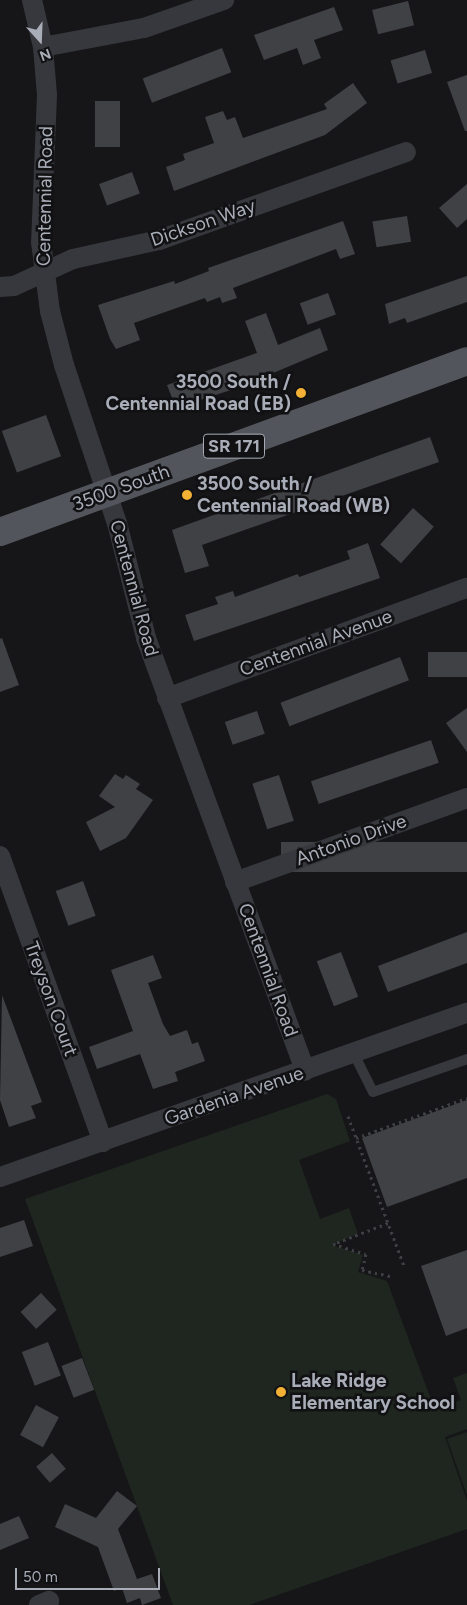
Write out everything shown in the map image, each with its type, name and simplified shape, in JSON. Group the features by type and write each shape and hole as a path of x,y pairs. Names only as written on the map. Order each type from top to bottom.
{"main road":[{"name":"3500 South","path":"0,532 467,361"}],"street":[{"name":"Centennial Road","path":"32,0 43,47 47,95 41,242 43,272 64,365 107,492 146,638 305,1071"},
{"path":"43,47 144,28 224,0"},
{"name":"Dickson Way","path":"0,287 14,286 73,259 159,240 406,152"},
{"name":"Centennial Avenue","path":"167,698 466,588"},
{"name":"Antonio Drive","path":"235,882 467,798"},
{"name":"Treyson Court","path":"0,856 103,1142"},
{"name":"Gardenia Avenue","path":"0,1177 467,1013"}],"lane":[{"path":"354,1054 368,1088 379,1092 467,1059"}],"path":[{"path":"356,1138 467,1098"},
{"path":"348,1116 404,1266"},
{"path":"388,1223 333,1244 366,1254 362,1270 390,1276"}],"shaded area":[{"name":"Lake Ridge Elementary School","path":"327,1094 336,1099 350,1141 299,1160 320,1219 349,1208 358,1234 331,1245 363,1255 358,1272 387,1281 435,1410 461,1400 453,1378 467,1373 467,1429 445,1437 467,1501 467,1529 249,1605 173,1605 25,1199"},
{"path":"467,1432 467,1495 447,1439"}],"building":[{"path":"408,1 414,25 378,34 372,10"},
{"path":"334,7 343,30 314,40 321,58 303,65 297,48 264,60 254,35"},
{"path":"222,48 231,72 152,103 143,78"},
{"path":"425,50 432,73 398,83 391,61"},
{"path":"467,75 467,131 465,131 447,82"},
{"path":"353,83 367,103 325,135 174,191 166,167 185,160 183,154 214,143 205,117 223,111 227,120 235,117 243,138 327,109 324,104"},
{"path":"95,101 120,101 120,147 95,147"},
{"path":"132,172 140,194 107,206 99,184"},
{"path":"467,184 467,219 457,228 439,208"},
{"path":"407,216 411,242 376,247 372,221"},
{"path":"343,221 355,254 340,259 336,249 233,288 237,298 222,303 220,297 207,302 205,298 134,323 140,340 116,349 110,339 98,305 174,281 175,284 209,271 208,268"},
{"path":"467,276 467,302 407,323 405,318 389,324 385,304"},
{"path":"328,293 336,315 308,325 300,303"},
{"path":"266,313 278,345 320,328 328,350 237,388 176,408 167,385 257,353 245,321"},
{"path":"46,415 61,456 17,472 2,431"},
{"path":"430,437 439,462 202,545 209,566 185,573 172,530"},
{"path":"413,508 434,527 401,563 380,544"},
{"path":"368,543 380,578 194,641 185,615 218,604 215,597 233,591 235,597 298,574 299,577 350,559 347,551"},
{"path":"2,638 19,685 0,692 0,639"},
{"path":"428,652 467,652 467,677 428,677"},
{"path":"400,657 409,680 289,726 281,703"},
{"path":"467,708 467,752 446,723"},
{"path":"257,711 265,734 233,745 225,722"},
{"path":"431,740 439,763 319,804 311,781"},
{"path":"115,774 123,779 126,775 140,784 136,789 153,800 126,838 100,851 86,822 115,807 99,796"},
{"path":"279,775 294,821 267,829 252,784"},
{"path":"281,842 467,842 467,872 281,872"},
{"path":"83,881 96,916 68,926 56,891"},
{"path":"467,932 467,963 388,992 378,966"},
{"path":"341,952 358,997 334,1006 317,961"},
{"path":"153,955 162,978 148,983 163,1024 170,1036 187,1030 192,1044 198,1042 205,1061 175,1072 178,1081 153,1089 140,1054 97,1069 89,1047 133,1031 111,970"},
{"path":"2,995 42,1102 31,1106 36,1118 9,1127 0,1100"},
{"path":"467,1100 467,1178 387,1207 362,1138"},
{"path":"24,1220 33,1246 0,1257 0,1228"},
{"path":"467,1250 467,1328 446,1336 421,1266"},
{"path":"41,1293 57,1310 36,1329 21,1312"},
{"path":"48,1342 61,1376 35,1386 22,1352"},
{"path":"82,1358 94,1390 74,1398 61,1366"},
{"path":"36,1405 59,1417 43,1447 20,1435"},
{"path":"52,1453 66,1469 50,1483 36,1467"},
{"path":"117,1491 137,1506 118,1529 137,1579 152,1574 161,1598 142,1605 140,1598 127,1603 122,1588 114,1591 98,1547 55,1527 65,1504 96,1518"},
{"path":"19,1516 29,1538 0,1550 0,1524"}],"place":[{"name":"3500 South / Centennial Road (EB)","path":"301,393"},
{"name":"3500 South / Centennial Road (WB)","path":"187,495"},
{"name":"Lake Ridge Elementary School","path":"281,1392"}]}
